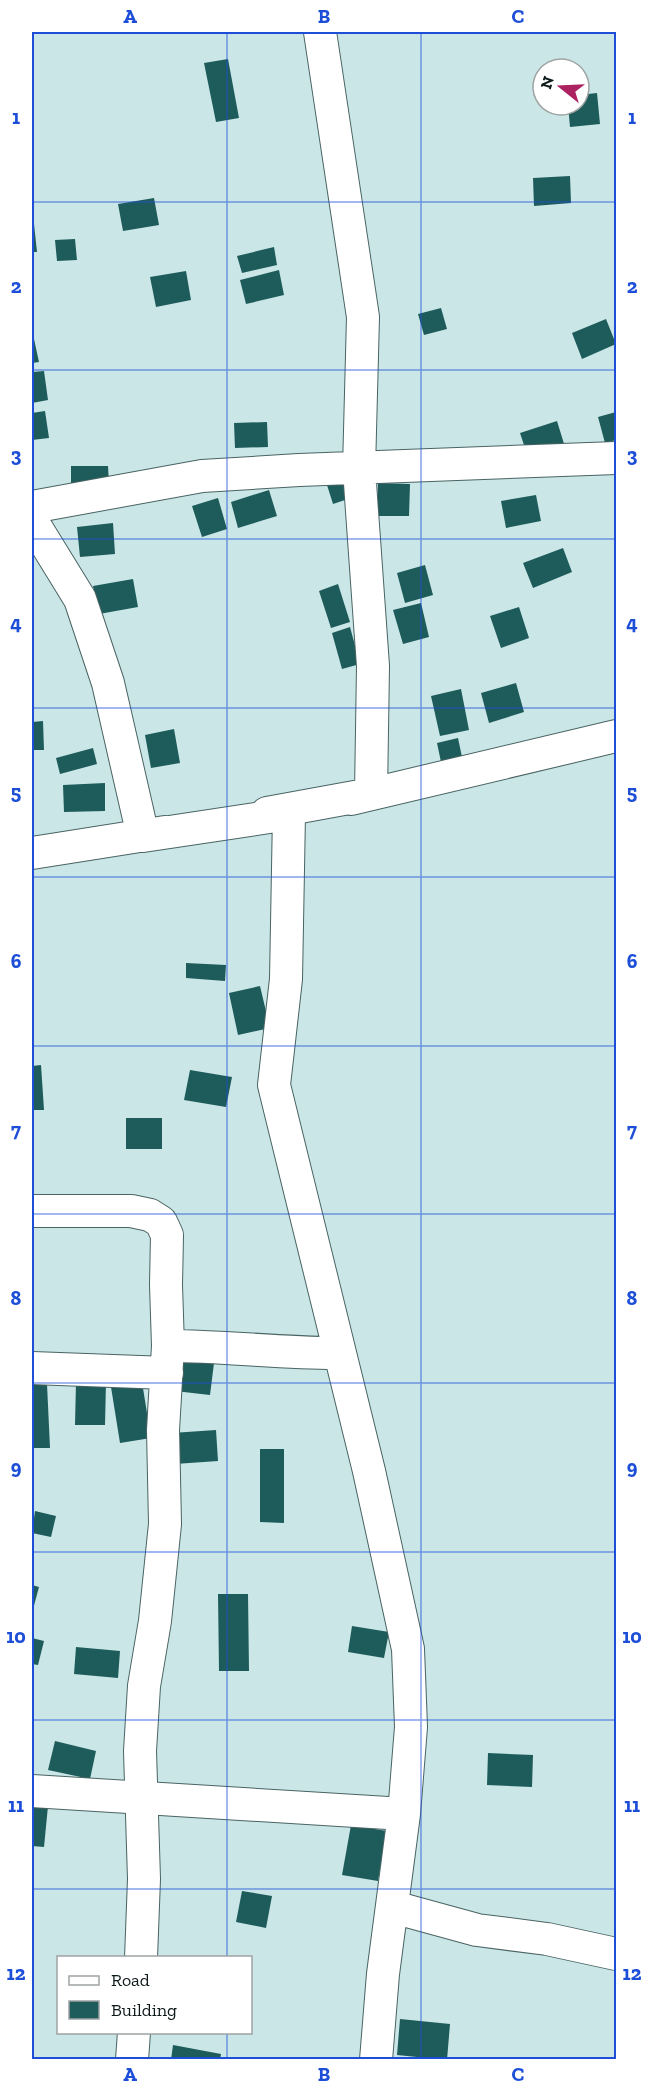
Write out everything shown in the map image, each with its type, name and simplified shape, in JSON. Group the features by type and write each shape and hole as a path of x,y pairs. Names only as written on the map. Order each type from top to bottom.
{"street":[{"path":"320,32 363,317 359,469 373,666 371,794"},
{"path":"32,507 202,476 616,458"},
{"path":"32,522 80,599 108,683 143,836"},
{"path":"32,853 289,814 616,736"},
{"path":"143,836 371,794"},
{"path":"289,814 286,979 274,1086 369,1471 408,1649 411,1727 404,1814 383,1974 376,2060"},
{"path":"32,1211 131,1210 150,1215 161,1222 167,1235 165,1285 167,1360 163,1430 165,1524 155,1621 144,1686 140,1751 144,1879 141,1956"},
{"path":"32,1368 291,1353 335,1353 339,1355"},
{"path":"32,1791 404,1814"},
{"path":"393,1907 477,1930 547,1939 616,1954"},
{"path":"132,2060 134,2034"}],"building":[{"path":"228,59 239,118 216,122 204,63"},
{"path":"597,93 600,124 570,127 569,117 591,117 591,94"},
{"path":"570,176 571,203 534,206 533,178"},
{"path":"154,198 159,225 123,231 118,204"},
{"path":"34,224 37,252 32,252 32,225"},
{"path":"75,239 77,260 57,261 55,240"},
{"path":"274,247 277,265 242,273 237,256"},
{"path":"279,270 284,295 246,304 240,280"},
{"path":"186,271 191,300 156,307 150,277"},
{"path":"441,308 447,329 424,335 418,314"},
{"path":"606,319 616,344 582,359 572,333"},
{"path":"32,339 34,339 39,362 32,363"},
{"path":"44,371 48,400 32,403 32,372"},
{"path":"45,411 49,438 32,440 32,413"},
{"path":"616,412 616,440 605,443 598,417"},
{"path":"557,421 565,447 529,460 520,433"},
{"path":"267,422 268,447 235,448 234,423"},
{"path":"71,466 108,466 109,484 71,484"},
{"path":"342,480 348,499 333,504 327,485"},
{"path":"378,483 410,484 409,516 377,516"},
{"path":"269,490 277,516 238,528 231,502"},
{"path":"536,495 541,521 506,528 501,501"},
{"path":"218,498 227,529 202,537 192,506"},
{"path":"113,523 115,554 80,557 77,527"},
{"path":"563,548 572,572 533,588 523,563"},
{"path":"425,565 433,595 405,603 397,573"},
{"path":"133,579 138,607 99,614 93,586"},
{"path":"338,584 350,622 331,628 319,591"},
{"path":"421,603 429,637 403,644 393,610"},
{"path":"519,607 529,638 501,648 490,616"},
{"path":"350,627 360,664 342,669 332,633"},
{"path":"516,683 524,712 489,723 481,693"},
{"path":"461,689 469,730 440,736 431,696"},
{"path":"43,721 44,750 32,750 32,722"},
{"path":"174,729 180,763 151,768 145,735"},
{"path":"458,738 462,757 441,762 437,743"},
{"path":"93,748 97,764 60,774 56,758"},
{"path":"105,783 105,811 64,812 63,785"},
{"path":"186,963 226,965 225,981 186,978"},
{"path":"260,986 270,1028 238,1035 229,993"},
{"path":"41,1065 44,1110 32,1110 32,1066"},
{"path":"190,1070 232,1077 226,1107 184,1100"},
{"path":"126,1118 162,1118 162,1149 126,1149"},
{"path":"179,1359 214,1363 210,1395 175,1391"},
{"path":"76,1382 106,1382 105,1425 75,1425"},
{"path":"142,1382 151,1438 120,1443 111,1387"},
{"path":"32,1384 47,1384 50,1448 34,1448"},
{"path":"216,1430 218,1461 175,1464 172,1433"},
{"path":"260,1449 284,1449 284,1523 260,1522"},
{"path":"35,1511 56,1516 51,1537 32,1533"},
{"path":"32,1585 39,1587 32,1613"},
{"path":"218,1594 248,1594 249,1671 219,1671"},
{"path":"352,1626 389,1632 384,1658 348,1652"},
{"path":"32,1638 44,1641 38,1665 32,1664"},
{"path":"76,1647 120,1651 118,1678 74,1674"},
{"path":"55,1741 96,1751 90,1779 48,1770"},
{"path":"488,1753 533,1755 532,1787 487,1785"},
{"path":"32,1804 48,1806 44,1847 32,1846"},
{"path":"351,1825 387,1831 378,1881 342,1875"},
{"path":"242,1891 272,1896 266,1928 236,1922"},
{"path":"400,2019 450,2024 447,2060 397,2055"},
{"path":"173,2045 221,2054 220,2060 171,2060"}]}
